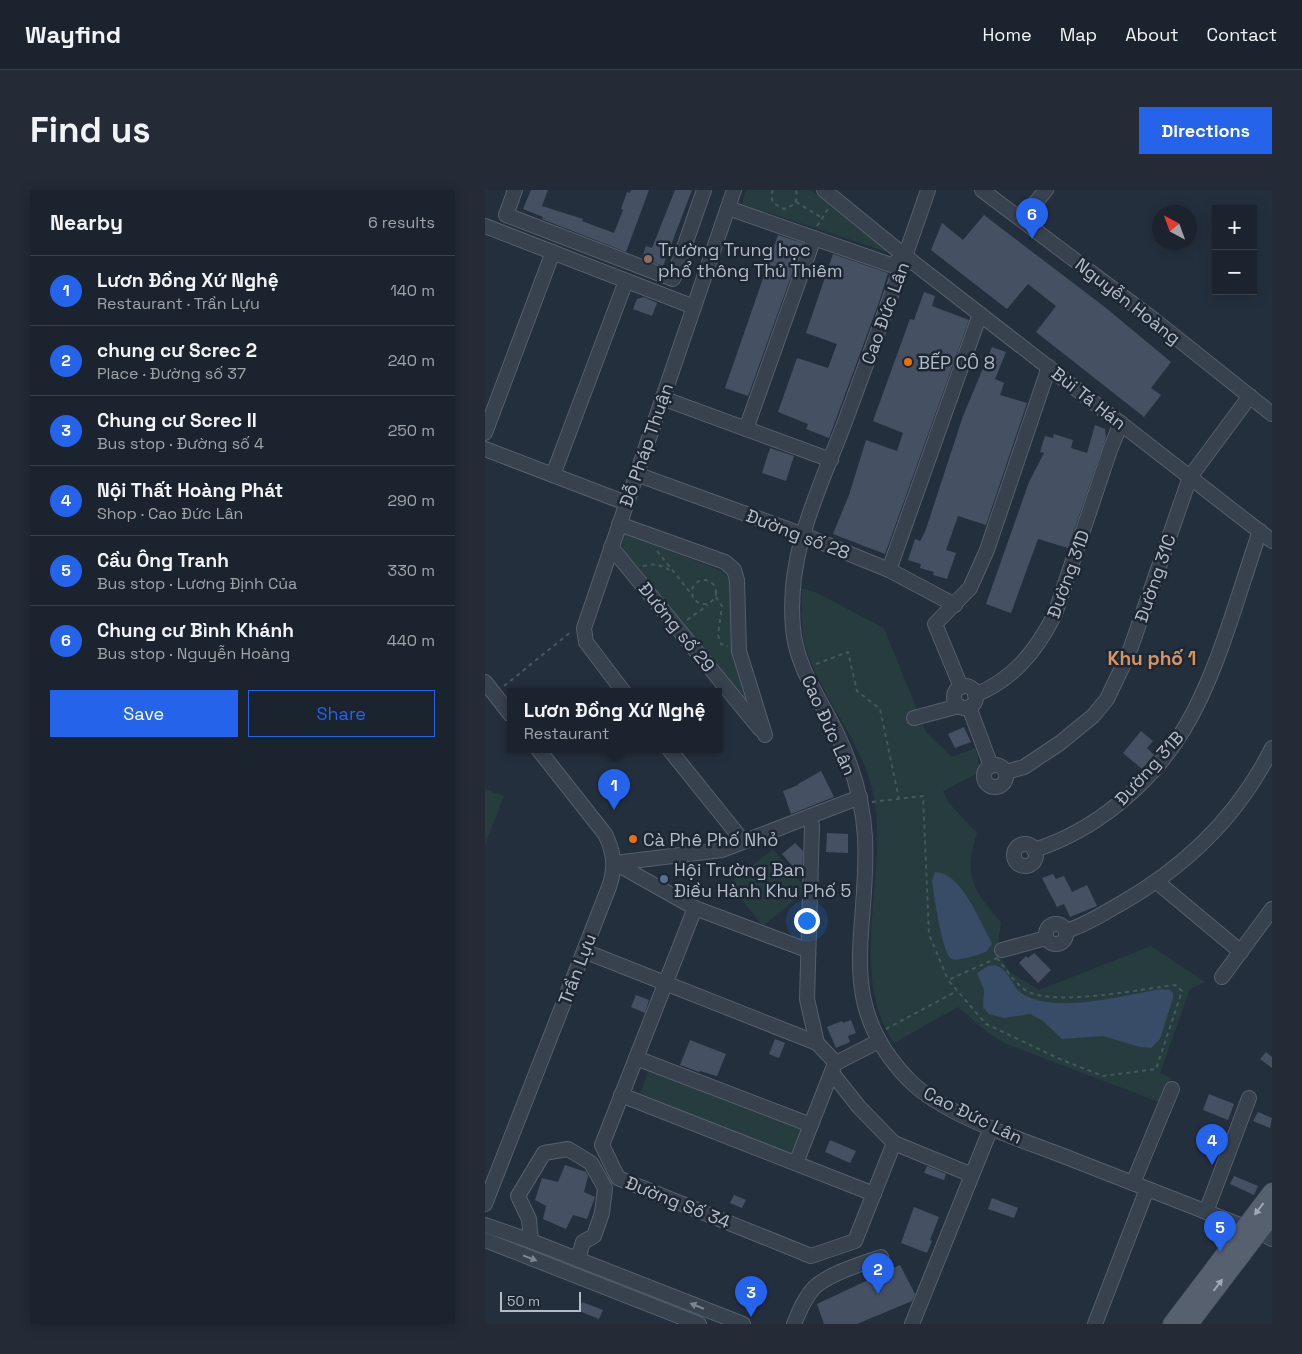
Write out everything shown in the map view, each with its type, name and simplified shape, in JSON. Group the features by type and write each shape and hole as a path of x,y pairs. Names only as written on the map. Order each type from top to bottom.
{"main road":[{"path":"1172,1324 1259,1233 1272,1192"},
{"path":"1189,1324 1272,1215"}],"street":[{"path":"515,190 506,214 673,279 705,190"},
{"name":"Đỗ Pháp Thuận","path":"584,628 734,190"},
{"name":"Cao Đức Lân","path":"928,190 831,460 801,534 795,565 792,611 793,631 803,668 838,736 861,800 865,841 860,981 869,1024 899,1069 926,1096 991,1128 1259,1233"},
{"name":"Nguyễn Hoàng","path":"982,190 1022,219 1272,414"},
{"path":"1022,219 1046,190"},
{"path":"728,208 891,265 905,256 828,193"},
{"path":"485,226 694,307"},
{"path":"746,429 810,237"},
{"path":"485,433 553,252"},
{"name":"Bùi Tá Hán","path":"905,256 1272,541"},
{"path":"553,475 626,281"},
{"path":"889,570 980,314"},
{"path":"961,687 935,624 970,588 987,550 1049,368"},
{"name":"Đường 31C","path":"1006,772 1025,767 1060,744 1093,716 1107,698 1129,653 1190,476 1250,396"},
{"path":"662,398 831,460"},
{"name":"Đường 31D","path":"914,718 968,703 1017,669 1039,644 1055,614 1110,450 1121,423"},
{"path":"485,449 626,503"},
{"name":"Đường số 28","path":"636,474 801,534 889,570 955,605"},
{"name":"Đường số 29","path":"611,547 765,735 739,648 737,580 733,570 725,562 619,524"},
{"name":"Đường 31B","path":"1034,850 1073,835 1119,803 1148,775 1184,730 1209,678 1260,531"},
{"path":"584,628 586,642 621,688"},
{"path":"485,682 507,710"},
{"path":"961,687 956,692 954,698 968,703"},
{"path":"961,687 971,689 968,703 991,766"},
{"path":"541,753 605,834 615,862 695,908 807,950"},
{"path":"672,753 743,841"},
{"path":"1002,950 1047,938 1051,943 1058,944 1064,941 1066,931 1084,925 1157,882 1197,850 1249,787 1271,754"},
{"path":"991,766 1001,767 1006,772 1006,780 1002,785 991,786 984,778 986,771 991,766"},
{"path":"615,862 722,850 810,816 861,800"},
{"path":"810,816 812,826 807,999 817,1043 859,1107 894,1143 972,1175"},
{"name":"Trần Lựu","path":"485,1204 612,879 615,862"},
{"path":"1157,882 1241,952"},
{"name":"Đường Số 34","path":"695,908 602,1145 618,1178 811,1256 855,1241 894,1143"},
{"path":"1222,977 1272,909"},
{"path":"584,952 817,1043"},
{"path":"796,1163 834,1068 877,1038"},
{"path":"636,1058 811,1124"},
{"path":"1133,1183 1172,1089"},
{"path":"621,1095 874,1194"},
{"path":"1206,1212 1249,1098"},
{"path":"912,1324 991,1128"},
{"path":"531,1241 529,1218 518,1196 544,1153 567,1150 591,1163 605,1188 602,1213 594,1236 583,1242 578,1259"},
{"path":"1095,1324 1147,1189"},
{"path":"485,1225 578,1259 743,1324"},
{"path":"485,1240 699,1324"},
{"path":"794,1324 805,1300 814,1287 829,1278 881,1257"}],"path":[{"path":"773,190 771,199 779,208 788,209 796,202 796,190"},
{"path":"810,237 824,219 828,193"},
{"path":"796,202 824,219"},
{"path":"641,532 703,609"},
{"path":"632,572 643,566 656,564 673,572"},
{"path":"693,596 695,584 707,580 714,585 716,597 722,606 717,635 721,644 739,648"},
{"path":"677,628 711,603 716,597"},
{"path":"697,602 711,603"},
{"path":"494,694 569,632 584,628"},
{"path":"803,668 847,652 857,691 881,709 899,799"},
{"path":"861,800 923,796 929,934 948,980 986,1024 1103,1076 1156,1069 1182,991 1175,985 1067,998 1029,992 1014,979 997,958 948,980"},
{"path":"877,1038 957,991"}],"green space":[{"path":"746,190 811,190 893,254 742,204"},
{"path":"626,533 724,572 730,582 733,656 751,707 623,549 621,538"},
{"path":"802,588 817,593 884,628 926,732 952,757 976,748 980,772 943,791 949,803 977,833 971,861 973,882 983,901 1001,922 997,951 1010,972 1039,990 1151,946 1205,982 1190,989 1160,1073 1171,1078 1159,1102 1006,1044 988,1033 958,1007 894,1043 880,1017 873,988 871,927 876,864 877,833 875,804 863,762 822,686 805,645 802,624"},
{"path":"485,789 504,796 485,845"},
{"path":"773,849 807,890 763,926 729,884"},
{"path":"649,1070 801,1127 791,1153 639,1096"}],"water":[{"path":"935,872 945,874 953,880 968,898 992,944 986,952 955,960 948,955 939,923 932,881"},
{"path":"995,965 1004,970 1016,988 1024,995 1055,1003 1111,999 1162,989 1170,990 1173,993 1173,998 1160,1039 1151,1048 1140,1047 1103,1036 1062,1039 1043,1021 1030,1014 1004,1018 989,1014 983,1007 984,990 977,973 988,966"}],"building":[{"path":"531,190 548,190 542,206 583,219 582,221 614,233 623,210 621,209 627,192 630,193 631,190 649,190 626,252 542,219 543,217 523,209"},
{"path":"675,190 692,190 663,266 642,258 646,246 652,248"},
{"path":"984,215 1106,308 1171,362 1151,388 1161,395 1144,417 1036,332 1056,306 1028,284 1007,309 931,250 942,223 963,240"},
{"path":"778,235 803,243 748,396 725,388"},
{"path":"833,254 888,273 829,438 806,429 808,424 778,412 797,358 828,368 837,344 806,333"},
{"path":"924,292 935,296 932,306 969,320 885,554 833,534 849,495 866,440 897,451 903,433 873,421 910,319 914,320"},
{"path":"644,297 657,303 652,316 633,309 637,299"},
{"path":"992,347 1006,352 995,379 1004,383 1000,395 1027,403 986,525 958,516 946,550 956,553 947,579 933,575 934,572 920,568 921,564 908,560 915,539 920,541 925,532 963,416"},
{"path":"1095,425 1105,429 1106,437 1068,548 1038,539 1011,613 986,604 1029,482 1044,453 1040,452 1045,436 1053,438 1054,434 1073,440 1071,448 1087,453"},
{"path":"770,448 794,456 786,481 762,473"},
{"path":"964,727 971,742 955,748 948,734"},
{"path":"1141,731 1153,741 1147,748 1154,755 1142,769 1123,753"},
{"path":"821,771 834,797 791,814 783,791 798,785"},
{"path":"827,833 848,834 848,853 826,852"},
{"path":"795,843 803,851 802,877 782,854"},
{"path":"1053,874 1056,879 1064,876 1072,892 1087,885 1097,906 1070,917 1064,904 1057,907 1042,878"},
{"path":"1034,953 1051,970 1038,983 1019,963 1026,956 1028,958"},
{"path":"636,995 649,1000 645,1013 631,1007"},
{"path":"851,1020 856,1033 848,1036 850,1042 836,1048 827,1027 842,1021 843,1023"},
{"path":"775,1039 785,1043 779,1058 769,1054"},
{"path":"690,1040 726,1054 717,1076 680,1065"},
{"path":"1266,1052 1272,1057 1272,1068 1260,1059"},
{"path":"1209,1094 1234,1104 1228,1120 1203,1110"},
{"path":"1258,1112 1272,1118 1270,1128 1253,1121"},
{"path":"830,1140 856,1151 850,1163 825,1152"},
{"path":"565,1165 586,1172 588,1176 584,1192 595,1197 587,1219 573,1215 566,1229 543,1219 546,1206 535,1200 542,1178 558,1182"},
{"path":"927,1166 946,1174 944,1180 924,1173"},
{"path":"1234,1176 1258,1186 1254,1195 1230,1184"},
{"path":"734,1195 746,1200 742,1208 730,1203"},
{"path":"992,1198 1018,1208 1014,1218 988,1209"},
{"path":"914,1207 939,1217 927,1253 901,1243"},
{"path":"900,1265 915,1294 912,1301 857,1324 824,1324 817,1304"},
{"path":"582,1302 603,1310 599,1319 579,1311"}],"place":[{"name":"Chung cư Bình Khánh","path":"1032,239"},
{"name":"Trường Trung học phổ thông Thủ Thiêm","path":"648,259"},
{"name":"BẾP CÔ 8","path":"908,362"},
{"name":"Lươn Đồng Xứ Nghệ","path":"614,810"},
{"name":"Cà Phê Phố Nhỏ","path":"633,839"},
{"name":"Hội Trường Ban Điều Hành Khu Phố 5","path":"664,879"},
{"name":"Nội Thất Hoàng Phát","path":"1212,1165"},
{"name":"Cầu Ông Tranh","path":"1220,1252"},
{"name":"chung cư Screc 2","path":"878,1294"},
{"name":"Chung cư Screc II","path":"751,1317"}],"district":[{"name":"Khu phố 1","path":"1152,658"}]}
